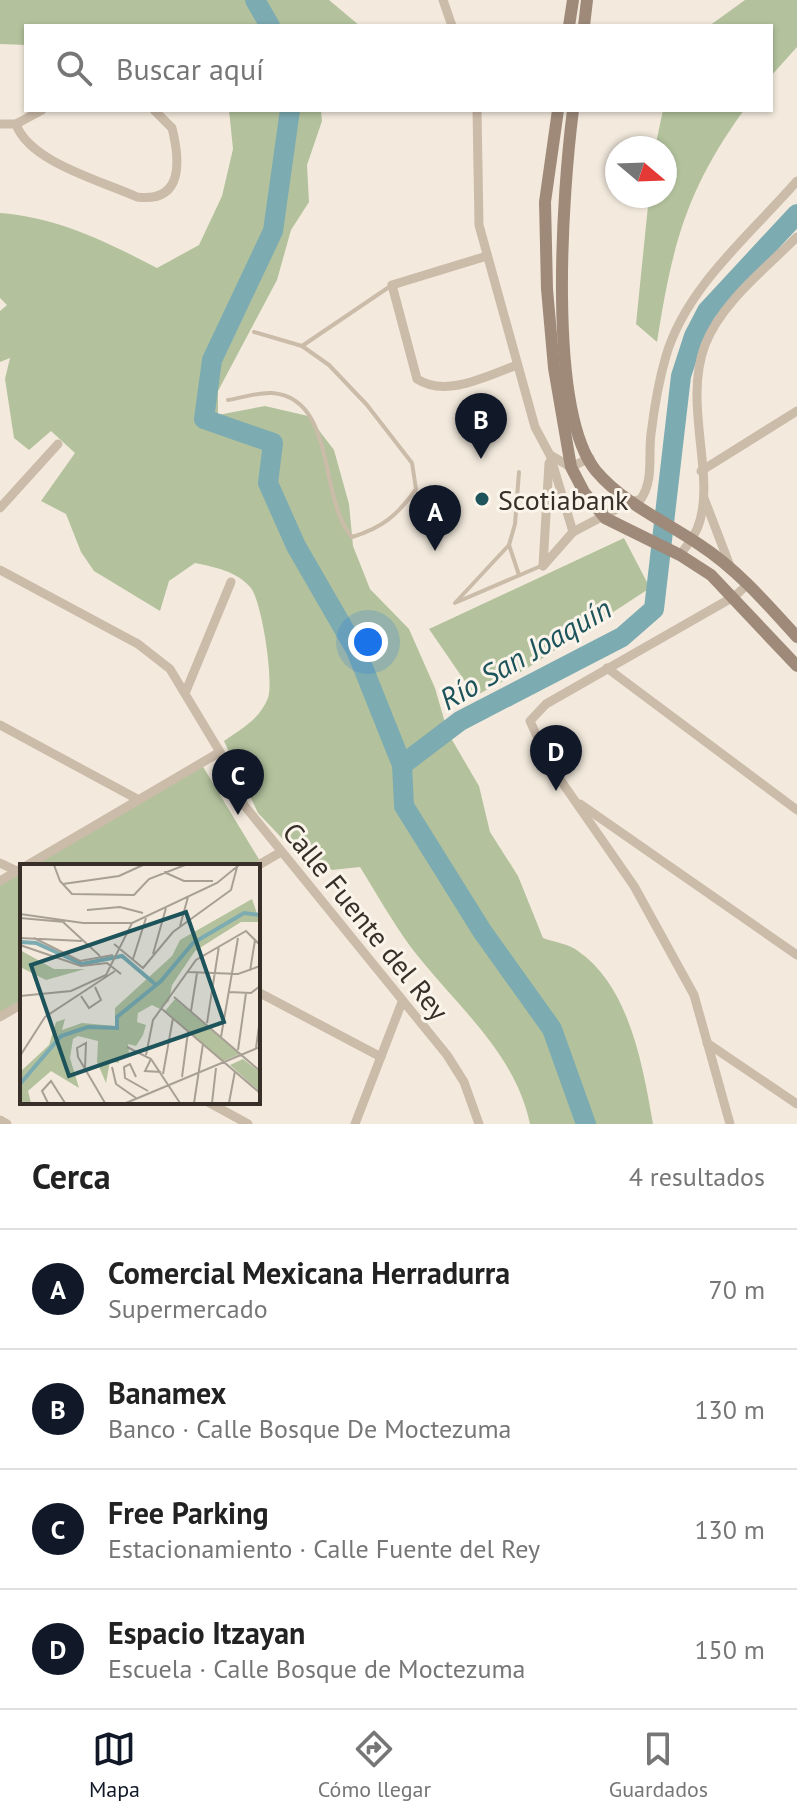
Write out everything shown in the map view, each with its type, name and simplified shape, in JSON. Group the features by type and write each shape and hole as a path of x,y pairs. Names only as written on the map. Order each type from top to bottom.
{"main road":[{"path":"569,24 573,0"},
{"path":"584,24 587,0"},
{"path":"558,112 545,202 547,289 554,368 571,467 584,492 605,518 680,555 735,596 797,666"},
{"path":"573,112 560,249 574,418 594,468 630,502 731,569 797,637"}],"street":[{"path":"443,0 451,24"},
{"path":"0,124 16,124 38,112"},
{"path":"16,124 21,138 42,155 137,197 149,198 163,196 172,186 176,173 172,128 156,112"},
{"path":"477,112 479,225 535,427 550,455 573,532"},
{"path":"543,566 573,532 641,499 648,489 651,434 666,356 680,322 699,291 797,181"},
{"path":"731,569 703,491 695,412 705,345 735,302 797,237"},
{"path":"487,256 392,285 417,379 430,387 444,388 517,365"},
{"path":"701,471 797,411"},
{"path":"0,508 58,444"},
{"path":"550,455 571,467 590,458"},
{"path":"543,566 550,455"},
{"path":"680,555 698,524 703,491"},
{"name":"Calle Fuente del Rey","path":"0,570 138,644 170,669 220,752 244,805 464,1082 479,1124"},
{"path":"186,691 231,582"},
{"path":"730,1124 694,995 634,886 550,765 530,721 546,704 735,596 748,584"},
{"path":"607,668 797,810"},
{"path":"0,725 139,800"},
{"path":"30,864 220,752"},
{"path":"575,801 797,955"},
{"path":"260,864 281,852"},
{"path":"0,863 20,868"},
{"path":"0,881 20,870"},
{"path":"260,993 381,1057"},
{"path":"355,1124 402,1002"},
{"path":"0,1017 20,1005"},
{"path":"707,1043 797,1104"},
{"path":"212,1104 248,1124"},
{"path":"0,1120 7,1124"}],"lane":[{"path":"302,346 392,285"},
{"path":"228,400 271,393 292,398 309,413 318,431 340,524 352,537 373,531 398,515 416,489 412,463 361,398 329,365 302,346 254,332"},
{"path":"519,472 515,524 509,545 455,603 543,566"},
{"path":"509,545 519,575"}],"green space":[{"path":"0,0 329,0 358,24 24,24 24,45 0,44"},
{"path":"745,0 797,0 797,47 773,74 773,24 712,24"},
{"path":"229,112 321,112 322,121 307,165 309,202 291,230 277,280 218,391 218,415 265,406 308,416 334,450 349,504 353,546 370,589 409,629 435,688 448,733 479,786 490,832 518,876 543,938 578,951 596,966 622,1007 639,1054 653,1124 530,1124 511,1073 497,1051 410,946 360,867 332,870 316,858 299,856 258,813 224,741 255,718 268,698 266,642 251,588 232,574 195,563 169,581 160,611 94,571 81,552 66,514 41,501 75,453 51,431 29,450 14,438 5,379 10,358 0,362 0,311 7,305 0,298 0,213 62,225 157,268 199,245 222,196 233,149"},
{"path":"663,112 743,112 708,166 684,220 669,276 657,342 636,324 648,208 677,208 677,136 658,136"},
{"path":"624,538 650,588 526,669 475,696 429,629"},
{"path":"202,765 260,861 255,864 32,864"},
{"path":"20,871 20,1002 0,1014 0,883"}],"waterway":[{"path":"255,0 269,24"},
{"path":"290,112 273,231 212,360 204,419 273,443 268,483 296,546 356,650 402,765 404,806 482,931 552,1029 586,1124"},
{"name":"Río San Joaquín","path":"402,765 460,721 622,637 654,609 681,376 694,336 707,311 797,214"}],"place":[{"name":"Banamex","path":"481,459"},
{"name":"Scotiabank","path":"482,499"},
{"name":"Comercial Mexicana Herradurra","path":"435,551"},
{"name":"Espacio Itzayan","path":"556,791"},
{"name":"Free Parking","path":"238,815"}]}
